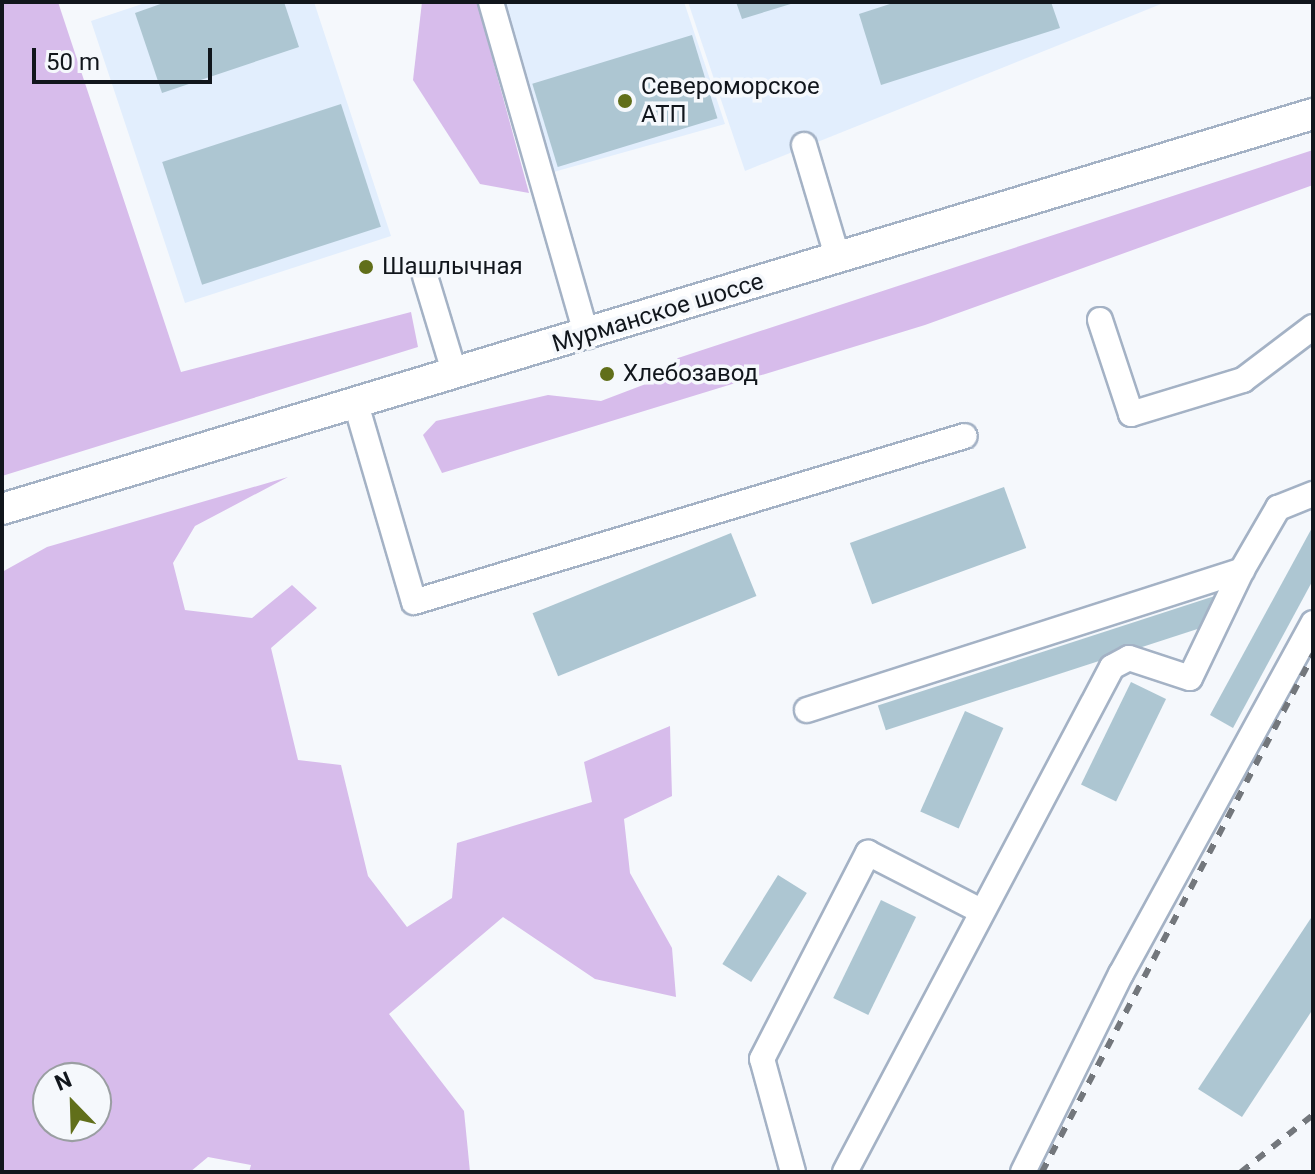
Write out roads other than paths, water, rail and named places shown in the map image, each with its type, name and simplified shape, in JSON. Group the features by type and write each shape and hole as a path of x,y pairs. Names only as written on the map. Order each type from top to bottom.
{"main road":[{"name":"Мурманское шоссе","path":"2,509 587,336 1313,114"}],"lane":[{"path":"491,2 587,336"},
{"path":"804,145 838,259"},
{"path":"425,276 455,375"},
{"path":"1100,320 1131,414 1243,380 1313,327"},
{"path":"356,404 414,602 965,436"},
{"path":"845,1172 1112,667 1129,658 1190,678 1242,570 1278,508 1313,494"},
{"path":"807,710 1242,570"},
{"path":"1023,1172 1121,974 1313,623"},
{"path":"793,1172 762,1059 868,853 981,911"}],"railway":[{"path":"1042,1172 1313,655"},
{"path":"1241,1172 1313,1115"}],"place":[{"name":"Североморское АТП","path":"625,101"},
{"name":"Шашлычная","path":"366,267"},
{"name":"Хлебозавод","path":"607,374"}]}
